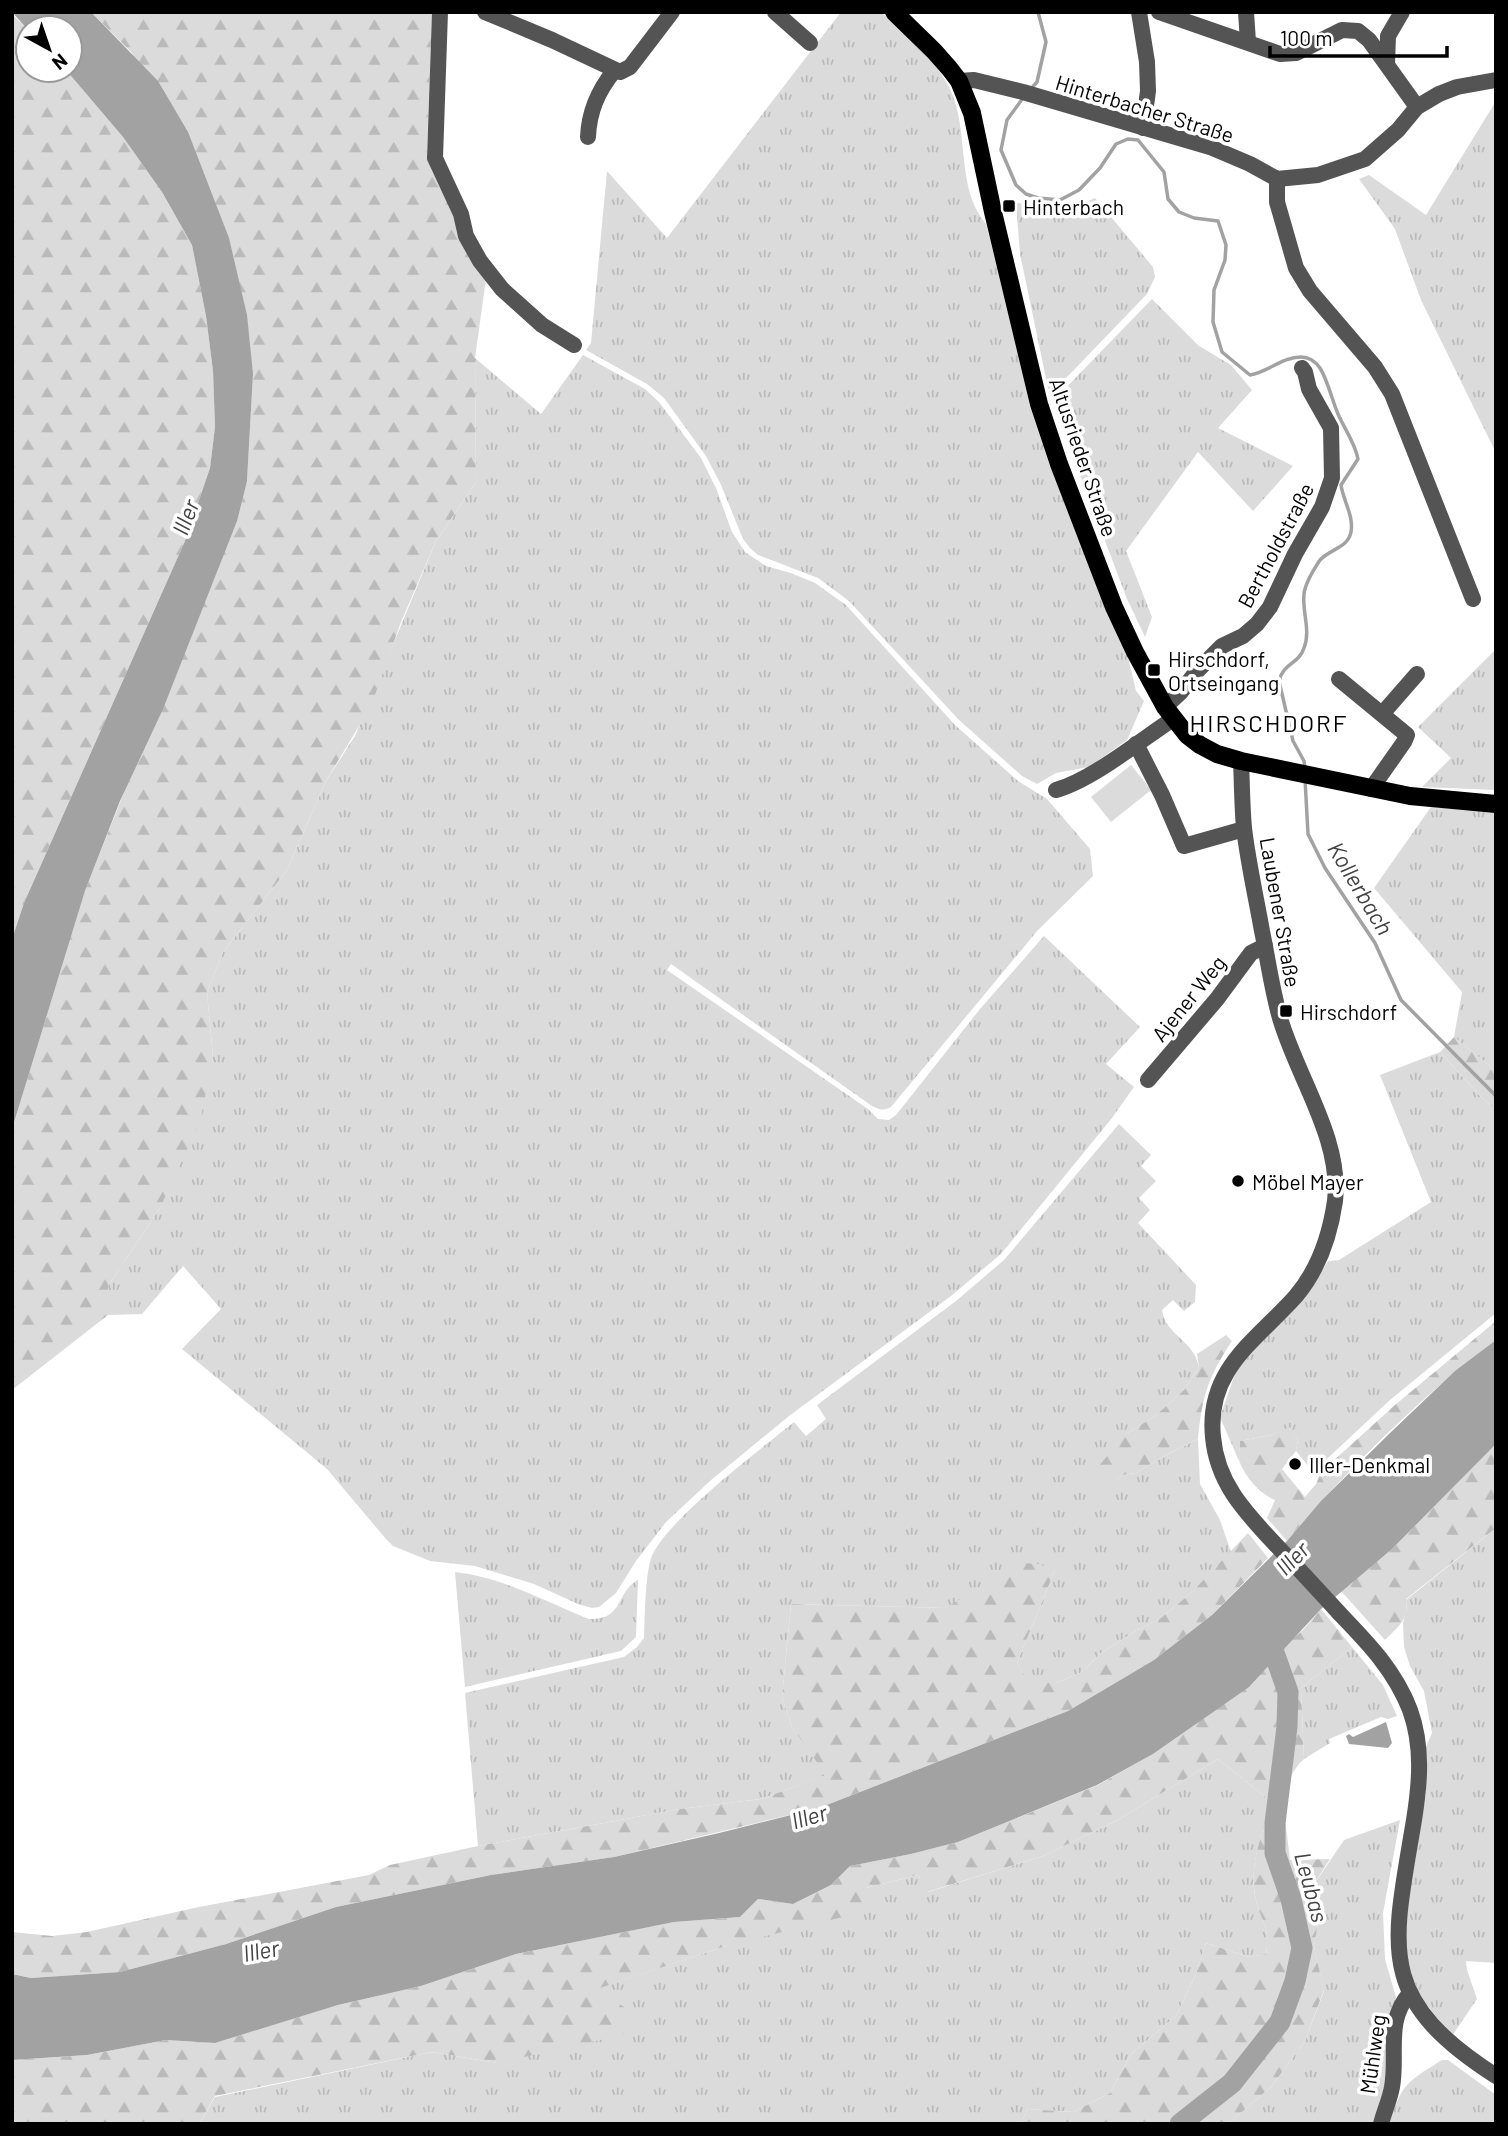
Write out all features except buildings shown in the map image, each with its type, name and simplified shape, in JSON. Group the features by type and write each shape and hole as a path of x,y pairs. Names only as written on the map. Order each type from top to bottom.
{"main road":[{"name":"Altusrieder Straße","path":"894,12 934,51 959,81 972,113 1012,295 1040,404 1059,464 1114,607 1150,683 1169,713 1200,745 1217,754 1241,761 1410,796 1496,804"}],"street":[{"path":"440,12 435,158 461,214 466,236 480,261 502,289 541,326 574,345"},
{"path":"485,12 620,72 630,67 672,12"},
{"path":"775,12 810,43"},
{"path":"1139,12 1147,62 1148,91 1143,128"},
{"path":"1159,12 1280,54 1289,54 1342,30 1358,31 1369,40 1417,107"},
{"path":"1246,12 1248,42"},
{"path":"1387,64 1388,36 1402,12"},
{"path":"1369,40 1388,36"},
{"path":"588,136 592,106 614,71"},
{"name":"Hinterbacher Straße","path":"959,81 974,80 1023,92 1210,147 1250,163 1277,179"},
{"path":"1473,599 1392,394 1375,367 1310,290 1296,268 1277,202 1277,179 1318,175 1365,159 1398,131 1417,107 1439,94 1496,80"},
{"name":"Bertholdstraße","path":"1169,713 1197,671 1222,646 1243,636 1257,624 1270,607 1295,554 1322,507 1332,478 1331,428 1309,389 1302,368"},
{"path":"1382,714 1417,674"},
{"path":"1339,679 1407,735 1405,742 1371,789"},
{"path":"1056,789 1071,786 1136,744 1169,713"},
{"name":"Laubener Straße","path":"1136,744 1184,846 1244,829"},
{"name":"Laubener Straße","path":"1241,761 1244,829 1279,1014 1290,1053 1325,1131 1335,1162 1336,1179 1334,1203 1317,1264 1294,1298 1229,1366 1215,1402 1212,1425 1216,1458 1224,1481 1235,1499 1373,1648 1394,1676 1412,1716 1420,1768 1397,1936 1401,1965 1410,1993 1440,2035 1496,2076"},
{"name":"Ajener Weg","path":"1148,1080 1217,999 1251,953 1265,946"},
{"name":"Mühlweg","path":"1381,2124 1392,2086 1393,2030 1401,2003 1410,1993"}],"green space":[{"path":"91,12 432,12 427,152 432,171 447,196 486,279 475,358 476,482 436,541 401,622 371,706 326,781 287,870 223,952 207,992 213,1057 200,1122 160,1208 108,1286 108,1315 12,1390 12,1129 85,891 247,481 253,374 132,53"},
{"path":"841,12 881,12 928,57 950,89 960,123 970,194 976,210 986,224 1033,404 1127,653 1136,691 1144,701 1127,740 1089,767 1056,773 1037,784 1022,776 959,720 849,601 818,578 758,555 750,548 743,539 706,456 664,398 647,384 586,350 591,343 607,171 667,238"},
{"path":"12,14 14,84 78,84 123,137 162,192 192,245 206,316 213,371 215,427 210,468 185,541 24,903 12,939"},
{"path":"1496,101 1496,453 1421,300 1395,229 1359,179 1369,175 1426,215"},
{"path":"1095,198 1153,267 1155,277 1147,294 1051,391 1048,388 1020,254 1016,203 1075,207"},
{"path":"1152,299 1199,346 1231,365 1252,390 1218,428 1293,466 1253,511 1198,452 1126,551 1152,617 1145,637 1127,599 1054,406 1056,398"},
{"path":"583,355 645,389 659,402 701,458 716,488 732,532 745,552 766,566 815,583 846,605 955,725 1018,781 1047,799 1090,849 1093,876 1038,930 891,1107 886,1109 872,1106 671,964 667,970 868,1109 878,1119 889,1120 896,1115 980,1009 1044,936 1140,1027 1106,1064 1134,1087 1112,1118 1001,1254 951,1296 789,1416 710,1481 666,1522 616,1593 599,1607 592,1608 534,1584 475,1566 430,1561 393,1546 327,1469 182,1349 221,1309 183,1266 142,1314 108,1315 108,1286 160,1208 213,1057 207,992 223,952 287,870 326,781 355,736 436,541 476,482 475,358 541,414"},
{"path":"1496,649 1496,790 1422,787 1451,758 1418,727"},
{"path":"1131,765 1151,790 1111,822 1091,797"},
{"path":"1431,807 1496,812 1496,1071 1454,1037 1462,992 1374,888"},
{"path":"1454,1037 1496,1071 1496,1110 1440,1052"},
{"path":"1440,1052 1496,1110 1496,1313 1390,1400 1313,1472 1296,1451 1298,1440 1290,1428 1240,1441 1239,1461 1220,1417 1236,1371 1264,1337 1309,1292 1328,1261 1339,1260 1431,1202 1380,1075"},
{"path":"1119,1124 1151,1155 1141,1166 1156,1181 1139,1198 1150,1210 1138,1223 1196,1285 1195,1302 1184,1311 1173,1300 1162,1310 1168,1326 1192,1350 1199,1367 1184,1390 1155,1416 1126,1434 1100,1491 1123,1475 1136,1473 1198,1439 1200,1484 1220,1520 1231,1552 1191,1593 1161,1618 1101,1653 1082,1672 1056,1683 1028,1683 1017,1663 1055,1570 972,1594 945,1608 791,1604 782,1697 792,1727 827,1775 761,1799 680,1809 478,1846 465,1693 624,1657 637,1647 644,1638 646,1586 651,1558 675,1525 715,1486 794,1422 806,1436 826,1419 817,1405 956,1301 1004,1260"},
{"path":"1496,1321 1496,1340 1467,1362 1386,1435 1287,1541 1267,1518 1275,1500 1254,1485 1240,1463 1240,1441 1271,1435 1290,1427 1298,1440 1296,1451 1282,1469 1305,1497 1316,1484 1321,1472 1395,1405"},
{"path":"1226,1335 1232,1341 1208,1388 1198,1439 1136,1473 1123,1475 1100,1492 1091,1475 1126,1434 1155,1416 1184,1390 1199,1367 1197,1354"},
{"path":"1496,1444 1496,1528 1406,1599 1404,1618 1385,1640 1341,1591 1392,1549"},
{"path":"1496,1528 1496,1963 1466,1961 1477,1999 1452,2036 1420,1997 1406,1958 1406,1914 1426,1794 1426,1747 1432,1733 1424,1691 1410,1666 1404,1647 1403,1623 1406,1600"},
{"path":"1248,1533 1268,1558 1212,1615 1154,1660 1068,1711 819,1808 614,1857 491,1875 336,1907 226,1944 120,1972 31,1978 12,1974 12,1932 52,1936 87,1932 194,1908 369,1875 390,1865 478,1846 680,1809 761,1799 826,1775 792,1727 782,1697 791,1604 945,1608 1023,1563 1038,1564 1055,1570 1017,1663 1029,1683 1056,1683 1082,1672 1101,1653 1161,1618 1191,1593"},
{"path":"455,1572 490,1579 589,1619 609,1615 626,1591 638,1580 636,1637 621,1651 465,1687"},
{"path":"1321,1609 1352,1647 1301,1688 1304,1759 1289,1781 1285,1820 1290,1860 1330,1859 1311,1889 1318,1922 1314,1947 1324,1990 1305,2041 1271,2087 1228,2124 1020,2124 1028,2109 1073,2112 1110,2093 1132,2053 1176,2016 1195,1976 1206,1943 1249,1957 1266,1954 1267,1935 1255,1895 1254,1871 1258,1847 1272,1802 1218,1759 1116,1821 1043,1856 927,1892 918,1875 866,1888 863,1912 726,1946 597,1989 633,2013 623,2035 497,2063 432,2052 215,2096 199,2124 12,2124 12,2060 87,2055 166,2040 215,2043 338,2005 421,1986 516,1954 674,1922 740,1917 758,1899 793,1904 831,1885 850,1866 958,1842 1098,1785 1153,1754 1193,1726 1303,1630"},
{"path":"1352,1647 1383,1685 1397,1716 1388,1719 1381,1717 1329,1739 1330,1743 1304,1759 1301,1688"},
{"path":"1218,1759 1272,1802 1254,1871 1255,1895 1267,1935 1266,1954 1249,1957 1206,1943 1195,1976 1176,2016 1132,2053 1110,2093 1073,2112 1028,2109 1020,2124 199,2124 215,2097 432,2052 497,2063 596,1989 726,1946 866,1888 918,1875 928,1892 1043,1856 1116,1821"},
{"path":"1400,1820 1383,1913 1385,1959 1397,2001 1388,2087 1377,2124 1228,2124 1271,2087 1305,2041 1324,1991 1314,1947 1318,1922 1311,1889 1344,1840"},
{"path":"1442,2060 1448,2060 1496,2095 1496,2124 1389,2124 1402,2091 1413,2079"}],"water":[{"path":"12,12 91,12 158,81 188,132 229,238 247,315 253,374 247,481 237,521 163,709 120,801 85,891 12,1129 12,939 24,903 185,541 210,468 215,427 213,371 206,316 192,245 162,192 123,137 78,84 84,84 84,14 14,14"},
{"name":"Iller","path":"1496,1340 1496,1444 1392,1549 1321,1609 1249,1687 1153,1754 1097,1785 958,1842 850,1866 831,1885 793,1904 758,1899 740,1917 674,1922 516,1954 421,1986 338,2005 215,2043 166,2040 87,2055 12,2060 12,1974 31,1978 120,1972 226,1944 336,1907 491,1875 614,1857 719,1833 819,1808 1068,1711 1154,1660 1212,1615 1391,1432 1455,1371"},
{"path":"1386,1722 1392,1743 1388,1748 1349,1744 1346,1736 1349,1734 1353,1737"}],"waterway":[{"name":"Kollerbach","path":"1030,90 1037,82 1046,42 1038,12"},
{"name":"Kollerbach","path":"1023,98 1007,120 1001,150 1016,185 1026,194 1060,200 1079,190 1100,168 1116,144 1128,139 1138,140 1164,172 1168,199 1179,212 1194,218 1218,221 1226,245 1225,260 1214,290 1213,322 1222,352 1250,375 1294,358 1304,357 1314,361 1323,373 1338,414 1355,447 1358,459 1341,485 1351,520 1351,532 1343,545 1320,560 1310,577 1304,594 1306,642 1302,653 1284,670 1279,681 1293,741 1305,768"},
{"name":"Kollerbach","path":"1305,779 1308,834 1325,868 1375,943 1401,1000 1496,1096"},
{"name":"Leubas","path":"1180,2124 1232,2083 1280,2022 1295,1981 1302,1948 1291,1899 1275,1853 1275,1823 1287,1727 1288,1692 1267,1633"}],"place":[{"name":"Hinterbach","path":"1009,206"},
{"name":"Hirschdorf, Ortseingang","path":"1154,670"},
{"name":"Hirschdorf","path":"1286,1011"},
{"name":"Möbel Mayer","path":"1238,1181"},
{"name":"Iller-Denkmal","path":"1295,1464"}],"district":[{"name":"HIRSCHDORF","path":"1269,722"}]}
